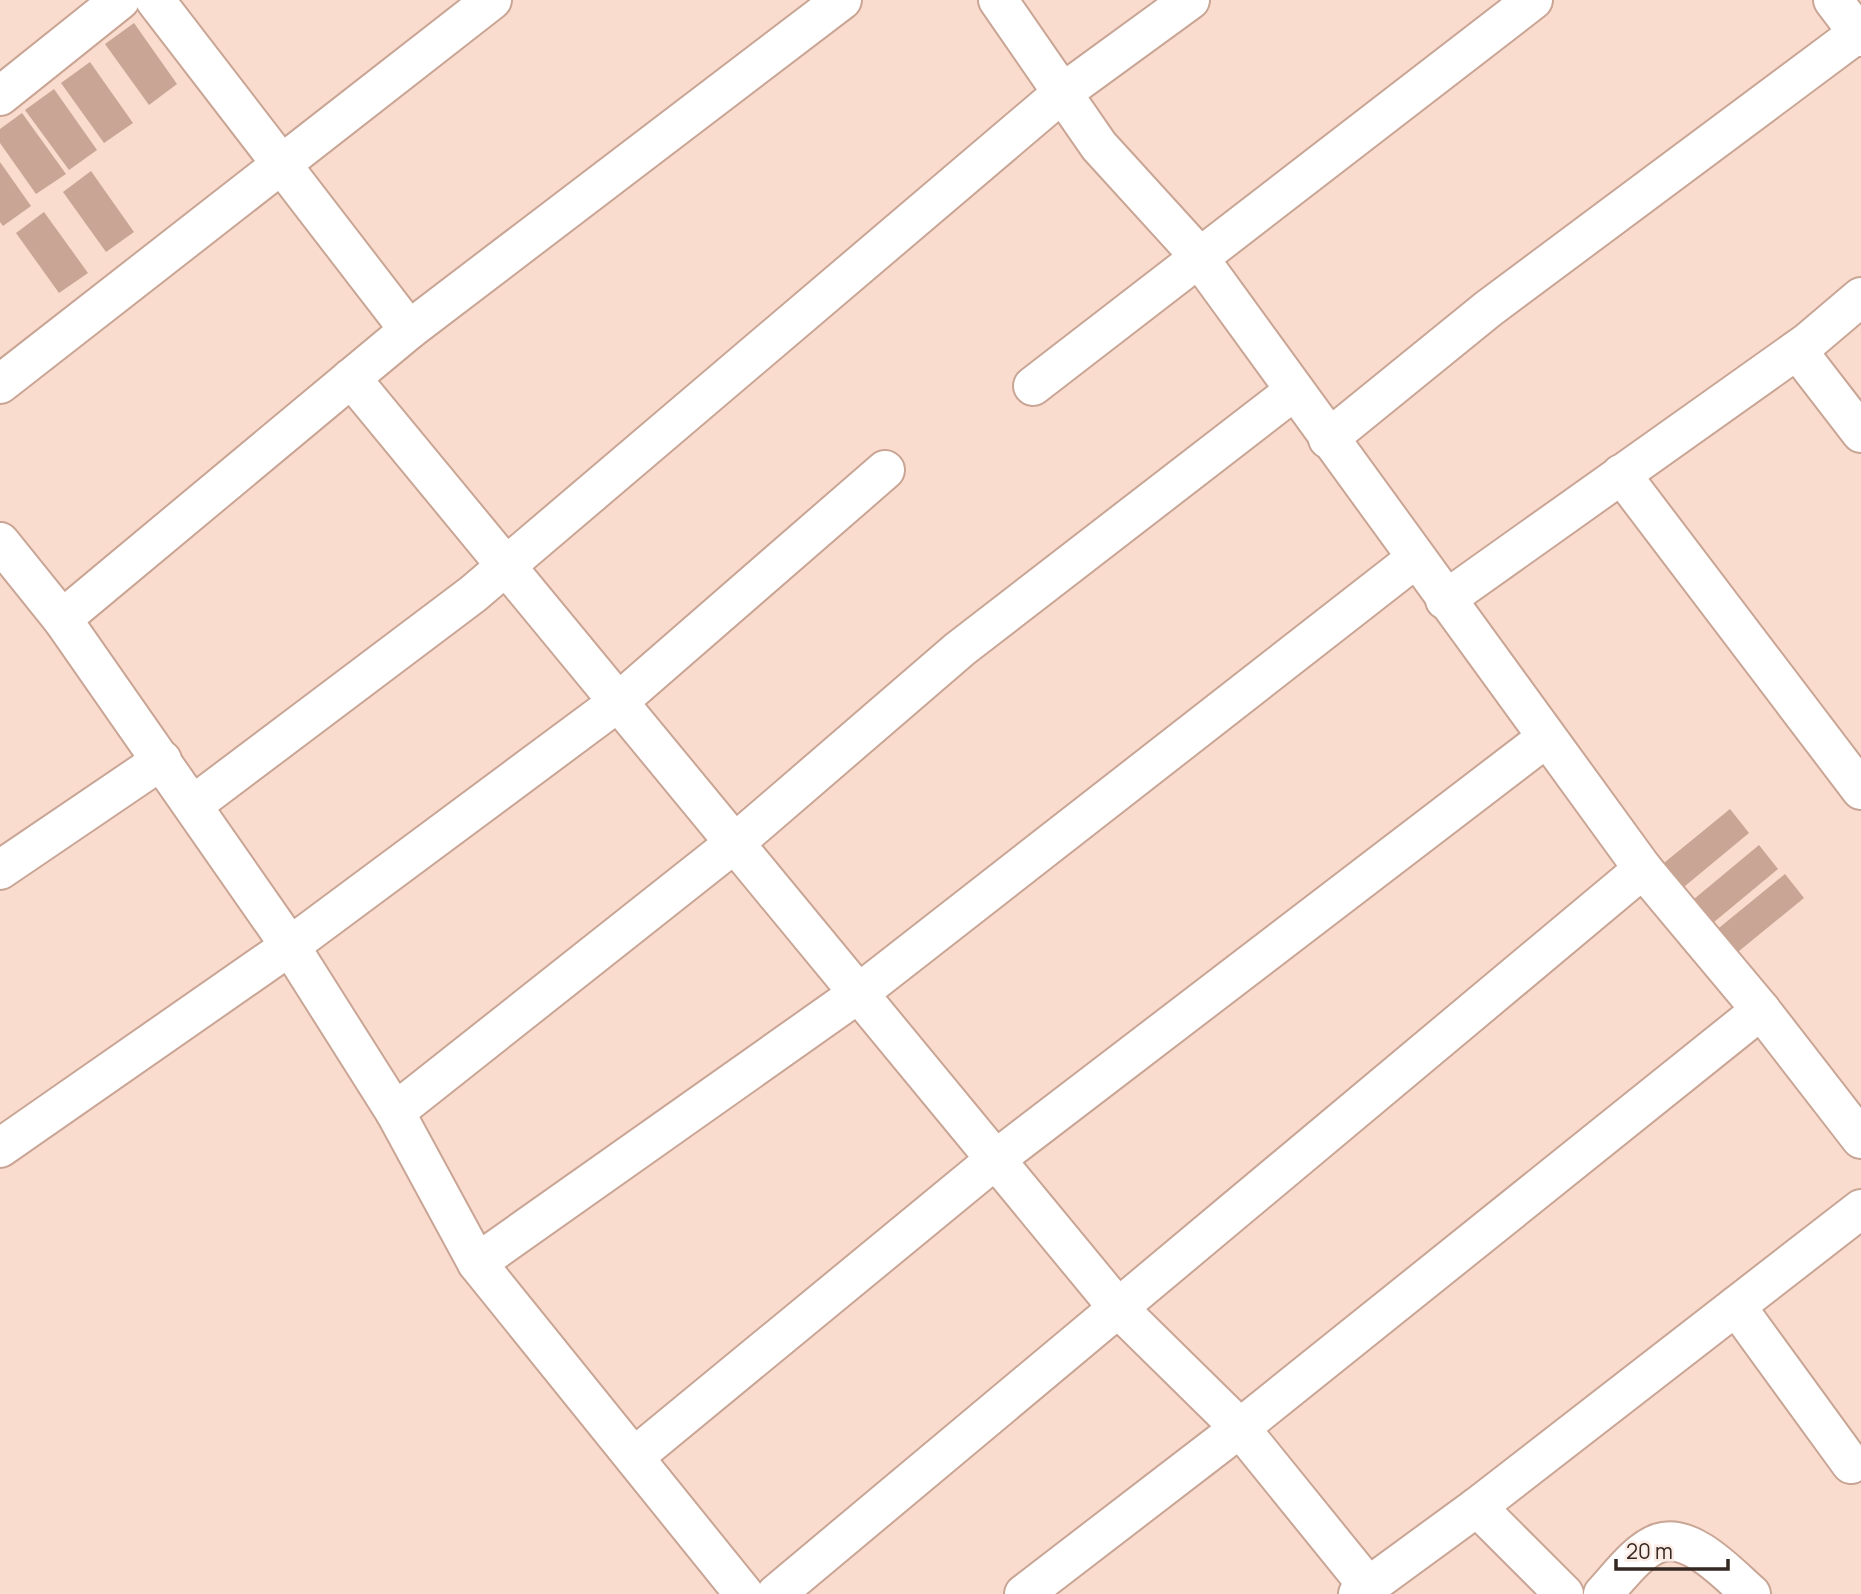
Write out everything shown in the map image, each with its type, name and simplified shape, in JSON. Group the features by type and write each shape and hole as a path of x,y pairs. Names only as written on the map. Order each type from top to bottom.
{"street":[{"path":"0,96 120,0"},
{"path":"155,0 409,330"},
{"path":"0,384 492,0"},
{"path":"62,619 409,330 842,0"},
{"path":"999,0 1099,146 1199,258 1415,559 1643,869 1760,1010 1861,1139"},
{"path":"193,805 473,594 1061,94 1189,0"},
{"path":"1033,386 1533,0"},
{"path":"1328,439 1488,309 1859,35 1833,0"},
{"path":"1445,600 1797,350 1861,297"},
{"path":"1797,350 1861,433"},
{"path":"351,378 1118,1308 1240,1428 1363,1590 1476,1507 1861,1209"},
{"path":"395,1112 736,842 960,649 1294,391"},
{"path":"0,1148 290,946 617,703 885,470"},
{"path":"1622,474 1861,790"},
{"path":"4,555 62,619 290,946 395,1112 477,1263 744,1594"},
{"path":"477,1263 859,993 1415,559"},
{"path":"634,1457 996,1159 1546,738"},
{"path":"0,870 162,760"},
{"path":"776,1594 1643,869"},
{"path":"1024,1594 1240,1428 1760,1010"},
{"path":"1736,1306 1851,1464"},
{"path":"1476,1507 1564,1594"},
{"path":"1603,1594 1641,1556 1660,1543 1676,1542 1700,1550 1751,1594"}],"building":[{"path":"134,23 177,84 149,105 105,44"},
{"path":"90,62 133,123 104,143 61,83"},
{"path":"54,89 97,150 69,170 25,110"},
{"path":"22,113 66,174 36,194 0,143 0,129"},
{"path":"0,162 31,206 3,226 0,222"},
{"path":"91,171 134,232 106,252 63,192"},
{"path":"44,212 88,273 59,293 16,233"},
{"path":"1730,809 1749,833 1679,891 1659,867"},
{"path":"1759,845 1778,869 1708,927 1688,904"},
{"path":"1785,874 1804,898 1733,956 1714,932"}]}
